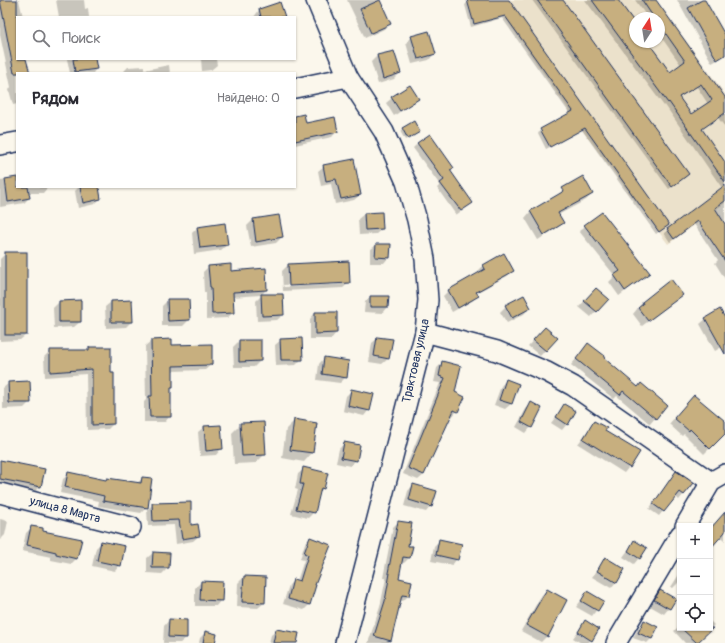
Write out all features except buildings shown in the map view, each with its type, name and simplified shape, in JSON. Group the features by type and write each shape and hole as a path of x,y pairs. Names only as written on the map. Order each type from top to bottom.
{"street":[{"name":"Трактовая улица","path":"316,0 348,77 384,132 406,182 417,220 424,259 428,300 425,332 345,643"},
{"path":"296,88 348,77"},
{"path":"0,145 16,142"},
{"path":"425,332 497,351 553,376 573,386 718,478 687,523"},
{"name":"улица 8 Марта","path":"0,493 131,527"},
{"path":"616,643 677,540"}],"shaded area":[{"path":"493,0 656,0 665,12 629,12 629,48 665,48 665,12 725,94 725,203 668,244 588,138"}]}
